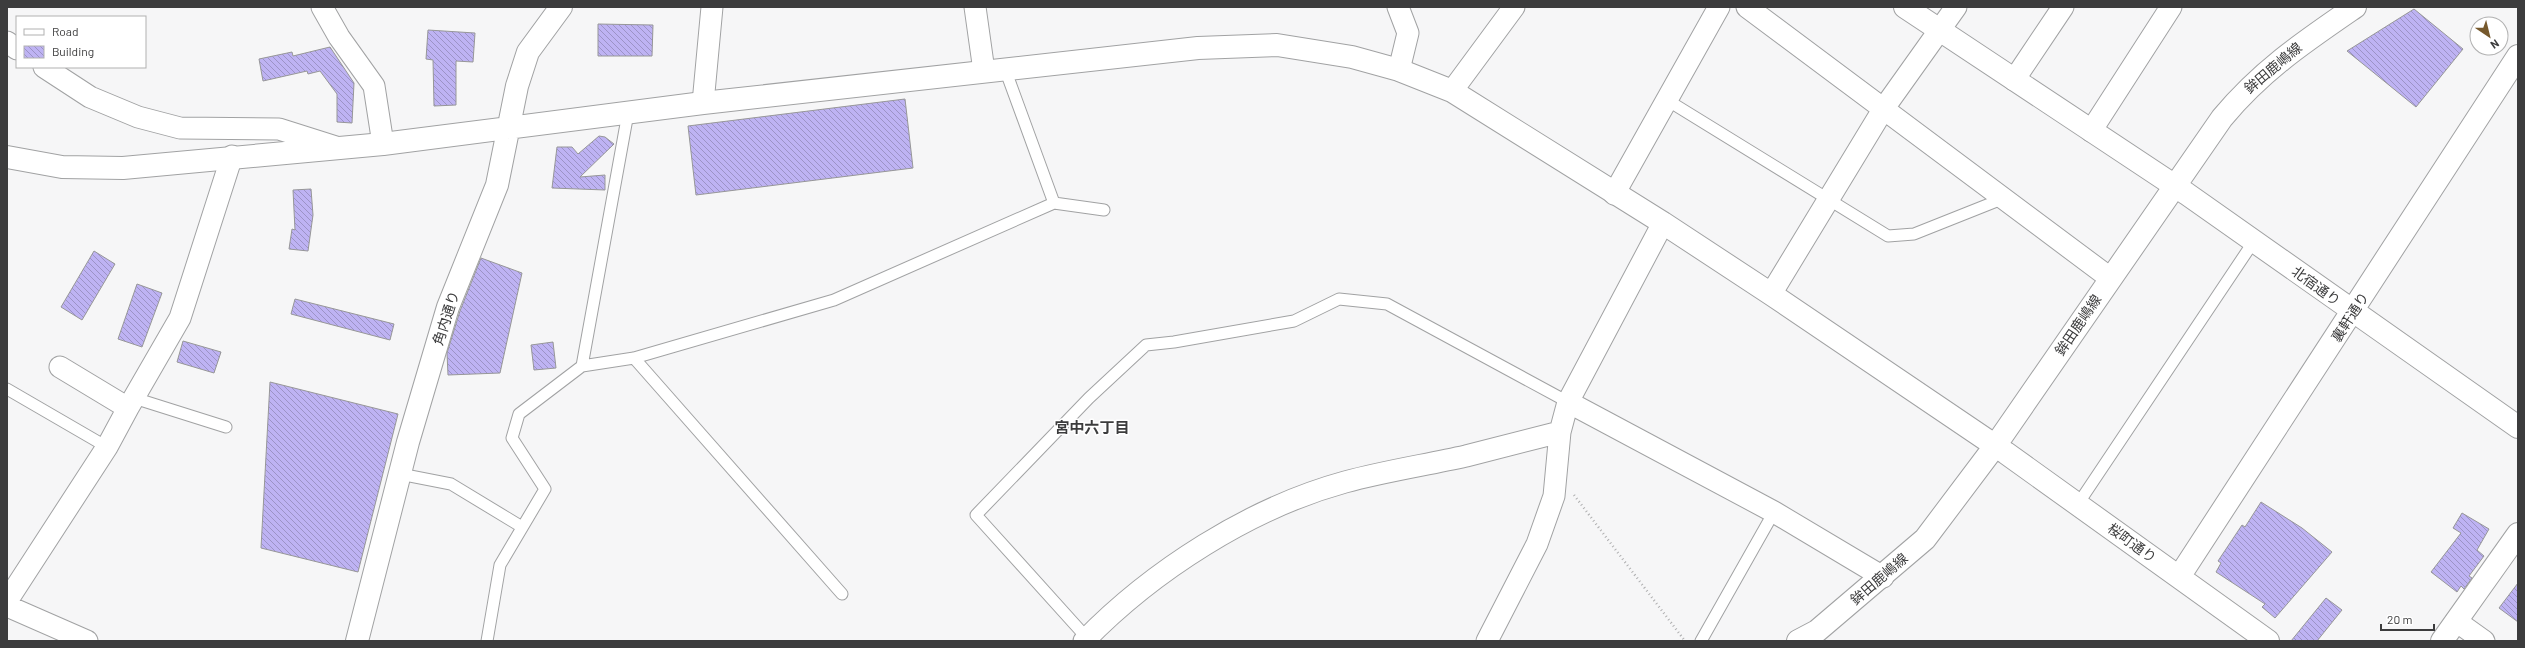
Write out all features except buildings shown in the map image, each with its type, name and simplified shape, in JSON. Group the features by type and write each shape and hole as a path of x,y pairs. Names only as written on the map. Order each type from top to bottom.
{"street":[{"path":"322,7 339,37 374,86 383,144"},
{"name":"角内通り","path":"357,641 400,474 448,307 497,185 517,86 528,52 561,7"},
{"path":"702,103 712,7"},
{"path":"975,7 994,70"},
{"path":"1398,7 1408,33 1399,70"},
{"path":"1452,91 1514,7"},
{"path":"1614,194 1719,7"},
{"path":"1747,7 1884,108 2002,199 2110,278"},
{"name":"北宿通り","path":"1905,7 2174,185 2518,427"},
{"path":"1771,294 1884,108 1956,7"},
{"path":"2014,80 2063,7"},
{"path":"2091,131 2171,7"},
{"name":"鉾田鹿嶋線","path":"1798,641 1817,631 1883,577 1925,540 1995,446 2174,185 2245,91 2279,60 2355,7"},
{"path":"7,42 16,48"},
{"name":"桜町通り","path":"7,157 62,167 124,168 232,156 383,144 702,103 1198,48 1277,45 1352,57 1399,70 1452,91 1614,194 1663,223 1771,294 1995,446 2179,577 2256,637"},
{"name":"裏軒通り","path":"2179,577 2353,312 2518,56"},
{"path":"46,68 90,97 138,118 180,128 279,129 339,148"},
{"path":"7,601 107,448 180,318 232,156"},
{"path":"1487,641 1537,544 1554,496 1560,432 1568,402 1663,223"},
{"path":"60,367 131,403"},
{"path":"1568,402 1774,512 1883,577"},
{"path":"1085,640 1114,611 1176,563 1246,523 1289,503 1344,482 1560,432"},
{"path":"2442,641 2518,534"},
{"path":"7,606 87,641"},
{"path":"2456,621 2484,641"}],"lane":[{"path":"994,70 1054,203"},
{"path":"1667,100 1888,236 1914,234 2002,199"},
{"path":"582,366 628,113"},
{"path":"486,641 500,566 545,489 512,438 519,414 582,366 634,358 834,300 1054,203 1104,210"},
{"path":"2078,504 2254,241"},
{"path":"1085,640 976,515 1089,398 1146,345 1294,321 1339,299 1387,304 1568,402"},
{"path":"634,358 842,594"},
{"path":"7,389 107,448"},
{"path":"131,403 226,427"},
{"path":"400,474 451,484 522,527"},
{"path":"1701,641 1774,512"}],"path":[{"path":"1556,473 1630,567 1685,641"}],"district":[{"name":"宮中六丁目","path":"1092,428"}]}
